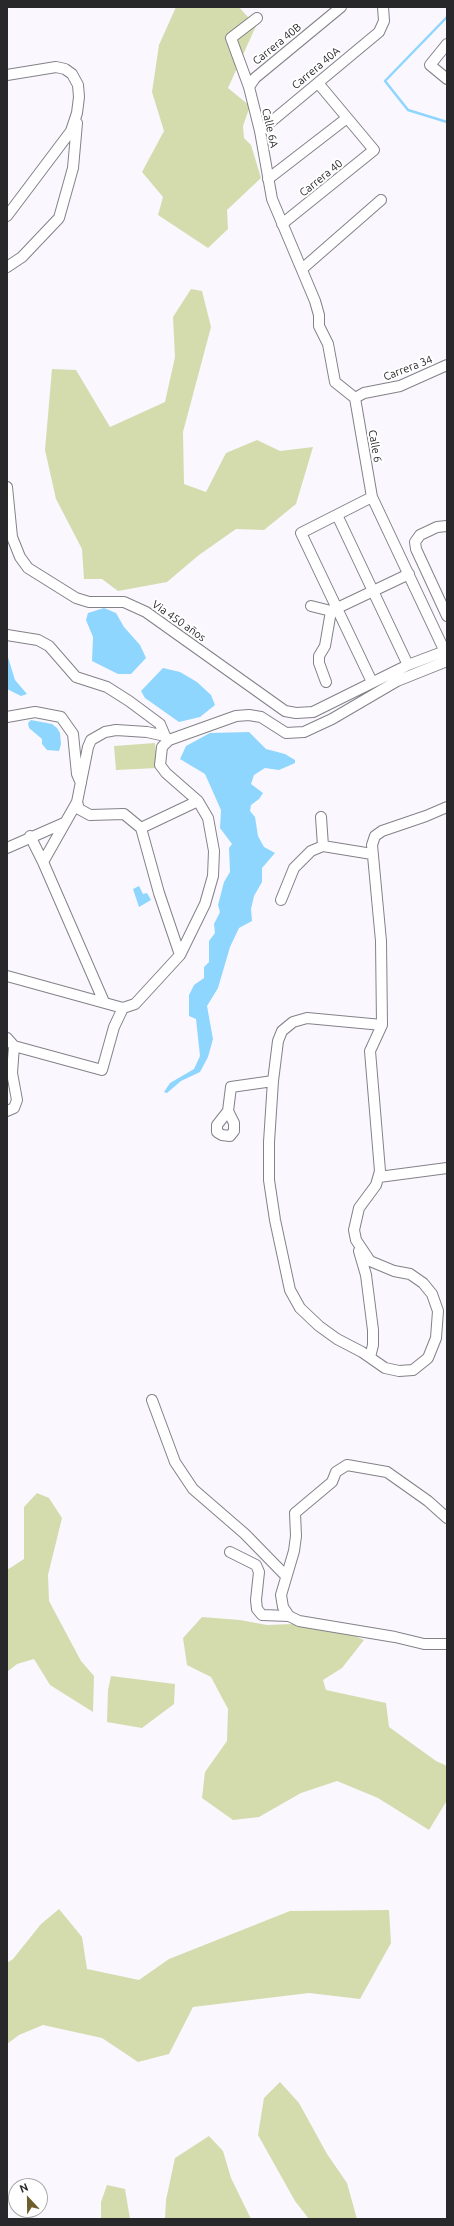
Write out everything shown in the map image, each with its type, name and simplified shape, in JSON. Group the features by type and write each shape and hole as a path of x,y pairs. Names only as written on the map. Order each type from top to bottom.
{"street":[{"name":"Carrera 40B","path":"249,87 255,78 341,7"},
{"name":"Carrera 40A","path":"260,131 379,32 384,21 383,7"},
{"name":"Calle 6A","path":"257,18 231,38 249,87 260,131 272,199 315,301 319,315 319,326 328,344 335,382 355,398"},
{"path":"447,44 430,65 447,79"},
{"path":"7,75 56,67 65,69 72,74 78,85 73,168 59,218 22,257 7,267"},
{"path":"268,179 347,118 318,83"},
{"path":"7,216 71,131 77,113"},
{"name":"Carrera 40","path":"282,224 374,150 347,118"},
{"path":"302,269 381,200"},
{"name":"Carrera 34","path":"355,398 364,393 400,386 447,365"},
{"name":"Calle 6","path":"355,398 372,497 446,656"},
{"name":"Via 450 años","path":"7,487 12,537 20,557 28,568 76,598 89,602 124,602 146,612 285,711 304,713 320,709 408,665 446,656"},
{"path":"372,497 301,533 334,610 372,682"},
{"path":"337,515 408,665"},
{"path":"447,526 437,527 420,535 415,542 416,549 447,616"},
{"path":"311,606 334,610 409,574"},
{"path":"326,682 319,663 319,656 325,646 334,610"},
{"path":"7,635 38,640 49,646 76,677 107,687 129,701 160,724 167,738"},
{"path":"43,862 77,802 82,784 88,747 97,736 116,730 167,738 236,716 250,715 261,717 286,733 304,732 332,719 397,681 446,656"},
{"path":"7,717 36,712 61,717 73,734 77,774 82,784"},
{"path":"7,976 123,1008 136,1004 180,955 205,904 213,876 214,851 208,818 198,801 166,773 160,765 162,747 167,738"},
{"path":"141,828 198,801"},
{"path":"77,802 83,813 90,815 124,814 141,828 159,893 180,955"},
{"path":"370,1357 373,1345 368,1293 366,1275 356,1240 355,1218 359,1208 376,1185 379,1177 370,1051 382,1025 381,941 372,844 375,836 382,831 447,807"},
{"path":"320,817 323,846"},
{"path":"7,848 30,836 64,823"},
{"path":"30,836 43,862 104,1002"},
{"path":"281,900 294,868 310,851 323,846 372,854"},
{"path":"7,1038 14,1046 102,1070 114,1027 123,1008"},
{"path":"356,1240 370,1261 394,1271 410,1274 423,1283 432,1294 438,1311 436,1338 428,1358 420,1366 413,1370 399,1371 385,1368 370,1357 319,1326 300,1308 290,1290 275,1220 269,1180 269,1142 274,1081 278,1041 282,1031 293,1022 320,1018 382,1025"},
{"path":"7,1111 14,1108 17,1100 12,1073 14,1046"},
{"path":"228,1111 231,1087 274,1081"},
{"path":"379,1177 447,1168"},
{"path":"152,1400 175,1462 193,1489 246,1534 286,1576"},
{"path":"289,1616 283,1607 281,1595 296,1536 295,1513 332,1482 336,1472 347,1465 387,1472 428,1501 447,1518"},
{"path":"230,1552 256,1565 259,1572 256,1600 257,1609 262,1614 289,1616 299,1621 395,1636 424,1644 447,1644"}],"green space":[{"path":"176,7 239,7 256,26 228,88 250,106 243,126 244,138 251,145 261,178 227,210 228,229 208,248 158,215 163,197 142,172 164,131 152,92 159,45"},
{"path":"191,289 202,291 211,327 183,432 184,484 206,492 226,453 257,440 280,451 313,447 296,504 264,530 236,529 199,555 167,582 118,591 102,579 84,579 82,549 56,499 45,450 52,369 76,370 110,427 165,402 175,357 173,317"},
{"path":"155,743 157,768 116,770 114,746"},
{"path":"37,1493 49,1498 62,1518 48,1575 49,1601 81,1661 94,1676 93,1712 50,1685 34,1659 17,1664 7,1672 7,1570 24,1559 24,1507"},
{"path":"202,1617 240,1620 267,1625 293,1624 346,1632 364,1640 342,1668 323,1680 326,1690 386,1703 389,1727 436,1761 447,1766 446,1802 429,1830 378,1798 337,1781 301,1793 259,1817 233,1820 202,1798 205,1772 227,1741 228,1709 211,1677 187,1665 183,1638"},
{"path":"111,1676 175,1684 174,1704 142,1728 107,1722 108,1690"},
{"path":"59,1909 82,1937 87,1969 139,1980 169,1959 290,1911 389,1910 391,1943 360,1999 309,1993 193,2007 169,2054 138,2062 102,2038 43,2025 19,2035 7,2044 7,1963 13,1959 41,1924"},
{"path":"280,2082 299,2103 327,2154 347,2183 357,2219 309,2219 295,2201 258,2135 264,2098"},
{"path":"209,2136 223,2151 231,2178 251,2219 165,2219 166,2200 175,2158"},
{"path":"107,2185 125,2189 130,2219 101,2219 101,2202"}],"water":[{"path":"104,608 116,613 124,627 140,645 146,658 131,674 118,674 92,661 93,637 86,620 88,613"},
{"path":"7,654 15,680 27,694 21,696 7,689"},
{"path":"163,668 180,672 197,682 211,695 215,705 200,717 179,722 145,698 141,691"},
{"path":"31,720 52,724 57,728 60,733 61,744 59,751 47,750 42,744 42,739 29,728 28,723"},
{"path":"249,732 266,749 285,754 295,760 295,763 279,770 265,768 254,775 251,784 263,793 259,799 251,805 250,811 255,817 258,836 264,847 275,853 262,868 262,882 254,896 251,909 252,921 239,928 230,947 218,988 207,1006 213,1039 208,1057 200,1072 181,1081 167,1093 164,1092 170,1083 194,1069 200,1056 196,1019 189,1016 189,995 194,985 204,978 204,967 209,962 209,941 215,933 214,924 220,912 218,905 224,882 230,872 229,848 232,844 220,828 221,810 205,774 180,759 186,746 210,733"},
{"path":"139,886 143,894 147,893 151,900 139,907 133,889"}],"waterway":[{"path":"447,17 385,81 408,110 447,122"}]}
